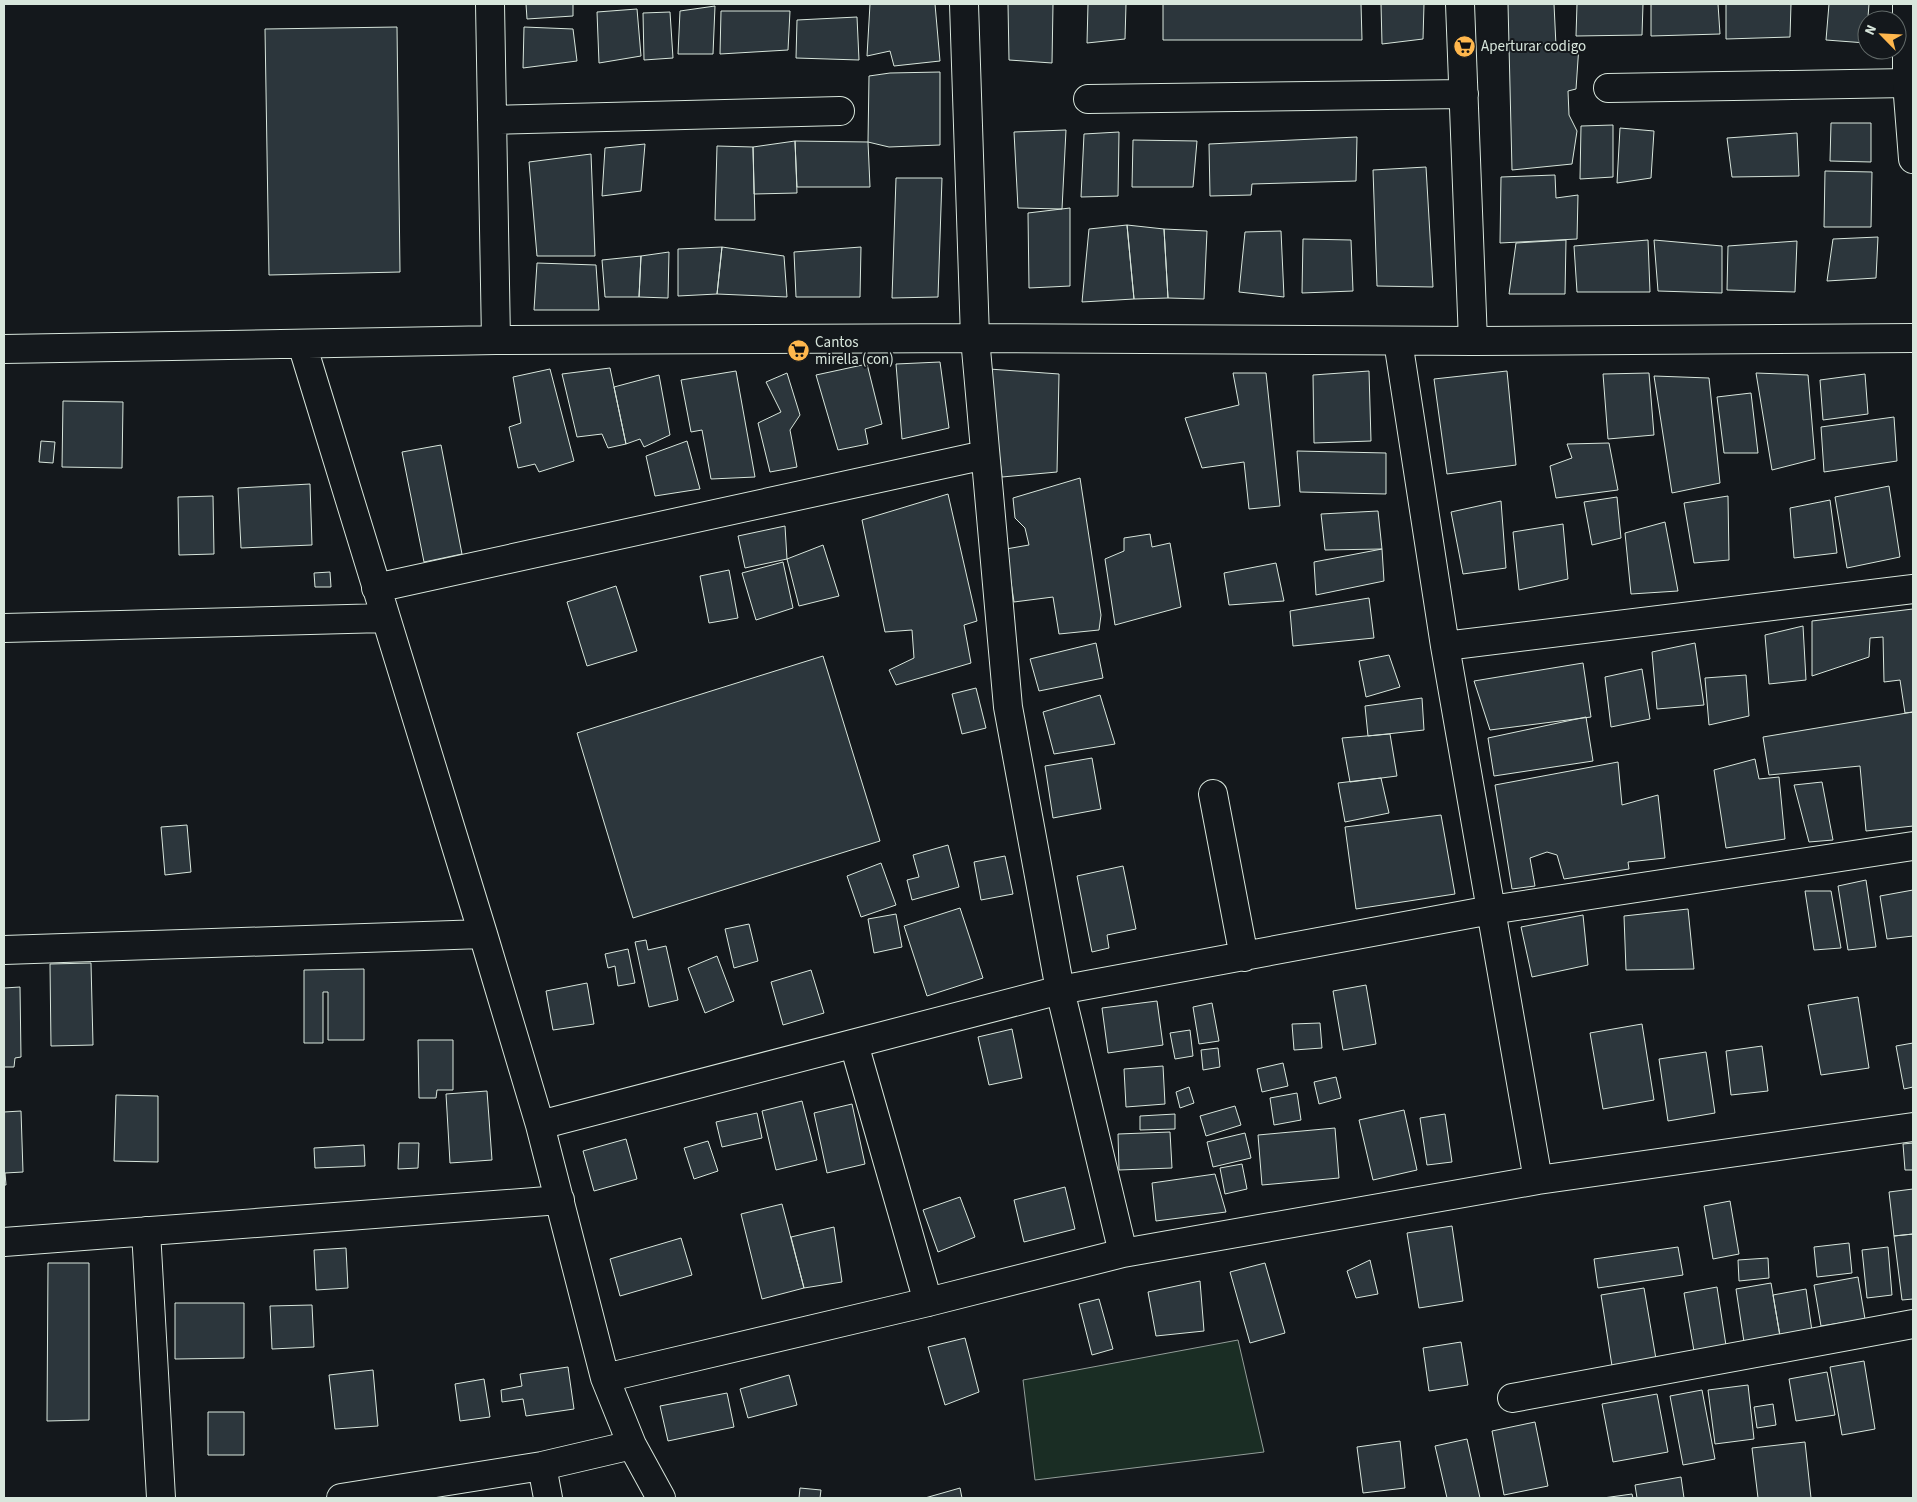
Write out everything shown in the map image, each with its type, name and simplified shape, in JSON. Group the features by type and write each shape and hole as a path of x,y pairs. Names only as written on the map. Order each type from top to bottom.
{"street":[{"path":"490,4 496,340"},
{"path":"964,4 975,338 1008,707 1060,990 1123,1253"},
{"path":"1460,4 1473,341"},
{"path":"1907,4 1908,83 1913,160"},
{"path":"1608,88 1908,83"},
{"path":"1088,99 1464,94"},
{"path":"492,120 840,112"},
{"path":"4,349 496,340 975,338 1473,341 1913,338"},
{"path":"1398,340 1445,646 1538,1180"},
{"path":"302,344 540,1125 605,1378 632,1445 661,1498"},
{"path":"376,588 985,455"},
{"path":"1445,646 1913,589"},
{"path":"4,628 385,618"},
{"path":"1213,794 1244,957"},
{"path":"540,1125 1060,990 1491,910 1913,846"},
{"path":"4,950 483,934"},
{"path":"854,1044 928,1302"},
{"path":"605,1378 928,1302 1123,1253 1538,1180 1913,1127"},
{"path":"4,1242 560,1200"},
{"path":"146,1230 161,1498"},
{"path":"1512,1398 1913,1324"},
{"path":"341,1498 542,1466 632,1445"},
{"path":"542,1466 548,1498"}],"green space":[{"path":"1238,1340 1264,1452 1035,1480 1023,1380"}],"building":[{"path":"526,4 573,4 573,16 527,19"},
{"path":"870,4 935,4 940,61 894,66 890,51 867,56"},
{"path":"1008,4 1053,4 1052,63 1009,60"},
{"path":"1088,4 1126,4 1125,39 1087,43"},
{"path":"1163,4 1361,4 1362,40 1163,40"},
{"path":"1381,4 1424,4 1423,39 1382,44"},
{"path":"1508,4 1554,4 1556,46 1579,45 1576,89 1568,91 1569,115 1577,131 1572,164 1512,170"},
{"path":"1577,4 1643,4 1642,35 1576,36"},
{"path":"1651,4 1718,4 1720,34 1651,36"},
{"path":"1726,4 1791,4 1790,37 1726,39"},
{"path":"1829,4 1869,4 1869,10 1857,10 1857,42 1826,40"},
{"path":"715,6 713,54 678,54 680,11"},
{"path":"637,9 641,56 599,63 597,12"},
{"path":"721,11 790,11 788,50 720,54"},
{"path":"670,12 673,58 644,60 643,13"},
{"path":"857,17 859,60 796,58 797,20"},
{"path":"397,27 400,272 269,275 265,29"},
{"path":"524,27 573,29 577,61 523,68"},
{"path":"940,72 940,145 889,147 868,142 869,76 890,73"},
{"path":"1831,123 1871,123 1871,162 1830,161"},
{"path":"1613,125 1613,177 1580,179 1581,126"},
{"path":"1620,128 1654,131 1651,178 1617,183"},
{"path":"1066,130 1062,209 1018,208 1014,132"},
{"path":"1119,132 1118,196 1081,197 1084,134"},
{"path":"1797,133 1799,176 1732,177 1727,138"},
{"path":"1357,137 1356,181 1252,184 1251,195 1210,196 1209,144"},
{"path":"1133,140 1197,141 1193,187 1132,187"},
{"path":"795,141 797,193 754,194 753,147"},
{"path":"795,141 868,142 870,187 797,187"},
{"path":"645,144 641,191 602,196 605,148"},
{"path":"717,146 753,147 755,220 715,220"},
{"path":"591,154 595,256 537,256 529,162"},
{"path":"1426,167 1433,287 1377,286 1373,170"},
{"path":"1825,171 1872,172 1871,227 1824,227"},
{"path":"1555,175 1556,198 1578,195 1577,239 1500,243 1501,177"},
{"path":"896,178 942,178 938,297 892,298"},
{"path":"1070,208 1070,286 1029,288 1028,213"},
{"path":"1127,225 1134,299 1082,302 1089,229"},
{"path":"1127,225 1164,229 1168,298 1134,299"},
{"path":"1164,229 1207,231 1204,299 1168,298"},
{"path":"1281,231 1284,297 1239,292 1245,232"},
{"path":"1878,237 1876,278 1827,281 1833,239"},
{"path":"1303,239 1351,240 1353,291 1302,293"},
{"path":"1566,240 1565,294 1509,294 1516,243"},
{"path":"1648,240 1650,292 1577,292 1574,246"},
{"path":"1654,240 1722,246 1722,293 1658,291"},
{"path":"1797,241 1795,292 1727,290 1728,246"},
{"path":"722,247 717,294 678,296 678,249"},
{"path":"722,247 784,256 787,297 717,294"},
{"path":"861,247 860,297 796,297 794,252"},
{"path":"669,252 668,298 639,297 641,256"},
{"path":"641,256 639,297 605,297 602,260"},
{"path":"537,263 596,265 599,310 534,310"},
{"path":"940,362 949,428 902,439 896,364"},
{"path":"867,364 882,424 865,429 868,444 838,450 816,375"},
{"path":"610,368 626,444 608,448 602,434 577,437 562,374"},
{"path":"550,369 574,461 539,472 535,464 518,468 509,427 521,423 513,377"},
{"path":"989,369 1059,374 1057,472 1002,477"},
{"path":"736,371 755,477 711,479 702,430 691,432 681,380"},
{"path":"1369,371 1371,441 1314,443 1313,375"},
{"path":"1507,371 1516,465 1447,474 1434,379"},
{"path":"787,373 800,415 790,430 797,467 770,472 758,423 781,412 766,382"},
{"path":"1233,373 1266,373 1280,506 1249,509 1244,462 1202,468 1185,418 1239,405"},
{"path":"1649,373 1654,435 1608,439 1603,374"},
{"path":"1756,373 1808,375 1815,459 1772,470"},
{"path":"1865,374 1868,414 1823,420 1820,380"},
{"path":"659,375 670,435 644,447 640,439 626,444 614,387"},
{"path":"1654,376 1709,378 1720,483 1672,493"},
{"path":"1751,393 1758,453 1724,453 1717,397"},
{"path":"63,401 123,402 122,468 62,467"},
{"path":"1894,417 1897,461 1824,472 1821,427"},
{"path":"41,441 55,442 53,463 39,462"},
{"path":"687,441 700,489 655,496 646,456"},
{"path":"1609,443 1618,490 1556,498 1550,466 1572,458 1567,444"},
{"path":"441,445 462,554 424,562 402,452"},
{"path":"1297,451 1386,453 1386,494 1300,492"},
{"path":"1080,478 1101,615 1099,630 1059,634 1053,597 1014,602 1006,549 1029,545 1025,528 1015,518 1013,498"},
{"path":"310,484 312,545 241,548 238,488"},
{"path":"1889,486 1900,557 1847,568 1835,497"},
{"path":"948,494 977,621 964,625 971,663 896,685 889,670 914,658 912,630 885,632 862,520"},
{"path":"213,496 214,554 179,555 178,497"},
{"path":"1728,496 1729,560 1694,563 1684,503"},
{"path":"1617,497 1621,538 1592,545 1584,502"},
{"path":"1830,500 1837,553 1794,558 1790,508"},
{"path":"1501,501 1506,568 1463,574 1451,512"},
{"path":"1378,511 1382,549 1325,550 1321,514"},
{"path":"1665,522 1678,591 1631,594 1625,533"},
{"path":"1563,524 1568,579 1519,590 1513,532"},
{"path":"785,526 787,559 745,568 738,536"},
{"path":"1150,534 1152,547 1170,543 1181,607 1115,625 1105,559 1124,551 1124,538"},
{"path":"823,545 839,596 799,606 787,559"},
{"path":"1382,549 1384,581 1316,595 1314,562"},
{"path":"783,562 793,608 756,620 742,573"},
{"path":"1276,563 1284,601 1229,605 1224,573"},
{"path":"729,570 738,618 709,623 700,576"},
{"path":"330,572 331,587 315,587 314,573"},
{"path":"616,586 637,651 587,666 567,602"},
{"path":"1369,598 1374,638 1293,646 1290,611"},
{"path":"1913,609 1913,712 1905,713 1900,680 1884,682 1883,637 1870,638 1869,657 1812,676 1812,621"},
{"path":"1803,626 1806,680 1769,684 1765,635"},
{"path":"1096,643 1103,678 1039,691 1030,659"},
{"path":"1695,643 1704,705 1657,709 1652,652"},
{"path":"1389,655 1400,687 1366,697 1359,661"},
{"path":"823,656 880,841 633,918 577,733"},
{"path":"1583,663 1591,717 1490,730 1474,681"},
{"path":"1642,669 1650,719 1611,727 1605,677"},
{"path":"1746,675 1749,716 1709,725 1705,678"},
{"path":"976,688 986,728 962,734 952,694"},
{"path":"1100,695 1115,744 1054,754 1043,712"},
{"path":"1422,698 1424,730 1368,736 1365,706"},
{"path":"1913,712 1913,826 1866,831 1860,766 1769,775 1763,737"},
{"path":"1586,717 1593,761 1494,776 1488,738"},
{"path":"1390,734 1397,776 1350,782 1342,738"},
{"path":"1092,758 1101,809 1053,818 1045,766"},
{"path":"1755,759 1759,779 1779,777 1785,839 1726,848 1714,770"},
{"path":"1618,762 1622,805 1658,795 1665,858 1628,862 1629,869 1564,879 1557,855 1547,852 1530,858 1535,886 1512,889 1495,785"},
{"path":"1381,778 1389,813 1345,822 1338,783"},
{"path":"1822,782 1833,840 1809,842 1794,785"},
{"path":"1441,815 1455,894 1356,909 1345,827"},
{"path":"187,825 191,872 165,875 161,827"},
{"path":"948,845 959,887 912,900 907,880 919,877 913,855"},
{"path":"1005,856 1013,894 981,900 974,862"},
{"path":"881,863 896,905 861,917 847,876"},
{"path":"1123,866 1136,929 1107,935 1109,948 1092,952 1077,876"},
{"path":"1866,880 1876,947 1848,950 1838,886"},
{"path":"1913,890 1913,936 1887,939 1880,896"},
{"path":"1805,891 1831,891 1841,948 1814,950"},
{"path":"960,908 983,978 927,996 904,926"},
{"path":"1688,909 1694,969 1626,970 1624,916"},
{"path":"896,914 902,947 874,953 868,919"},
{"path":"1583,915 1588,965 1532,977 1521,927"},
{"path":"749,924 758,961 734,968 725,929"},
{"path":"646,940 648,950 666,946 678,1000 649,1007 635,942"},
{"path":"628,949 635,983 618,986 615,966 608,968 605,954"},
{"path":"717,956 734,1001 705,1013 688,968"},
{"path":"91,963 93,1045 51,1046 50,964"},
{"path":"364,969 364,1040 328,1040 328,992 323,992 323,1043 304,1043 304,970"},
{"path":"811,970 824,1013 783,1025 771,982"},
{"path":"587,983 594,1024 553,1030 546,991"},
{"path":"1366,985 1376,1044 1343,1050 1333,991"},
{"path":"20,987 21,1057 15,1058 14,1067 4,1067 4,988"},
{"path":"1858,997 1869,1068 1821,1075 1808,1005"},
{"path":"1157,1001 1163,1045 1108,1053 1102,1008"},
{"path":"1212,1003 1219,1041 1199,1044 1193,1007"},
{"path":"1320,1023 1322,1048 1294,1050 1292,1024"},
{"path":"1642,1024 1654,1100 1603,1109 1590,1033"},
{"path":"1012,1029 1022,1078 989,1085 978,1037"},
{"path":"1190,1030 1193,1056 1175,1059 1170,1033"},
{"path":"418,1040 453,1040 453,1090 437,1090 436,1098 419,1098"},
{"path":"1913,1043 1913,1087 1904,1089 1896,1046"},
{"path":"1762,1046 1768,1091 1731,1095 1726,1051"},
{"path":"1218,1048 1220,1067 1203,1070 1201,1050"},
{"path":"1706,1052 1715,1113 1668,1121 1659,1059"},
{"path":"1283,1063 1288,1086 1262,1092 1257,1069"},
{"path":"1163,1066 1165,1104 1126,1107 1124,1069"},
{"path":"1336,1077 1341,1098 1319,1104 1314,1082"},
{"path":"1189,1087 1194,1103 1180,1108 1176,1092"},
{"path":"487,1091 492,1160 450,1163 446,1094"},
{"path":"1297,1093 1301,1120 1274,1125 1270,1098"},
{"path":"116,1095 158,1096 158,1162 114,1161"},
{"path":"802,1101 817,1160 776,1170 762,1111"},
{"path":"852,1104 865,1164 827,1173 814,1113"},
{"path":"1235,1106 1241,1125 1206,1136 1200,1116"},
{"path":"1404,1110 1417,1170 1373,1180 1359,1120"},
{"path":"21,1111 23,1172 5,1173 6,1185 4,1185 4,1112"},
{"path":"757,1113 762,1138 722,1147 716,1122"},
{"path":"1175,1114 1175,1129 1140,1130 1140,1116"},
{"path":"1445,1114 1452,1162 1427,1165 1420,1118"},
{"path":"1335,1128 1339,1178 1262,1185 1258,1135"},
{"path":"1170,1132 1172,1168 1119,1170 1118,1134"},
{"path":"1245,1133 1251,1158 1213,1167 1207,1142"},
{"path":"626,1139 637,1179 594,1191 583,1151"},
{"path":"708,1141 718,1171 694,1179 684,1148"},
{"path":"399,1143 419,1143 418,1168 398,1169"},
{"path":"1913,1143 1913,1170 1905,1170 1903,1144"},
{"path":"364,1145 365,1166 315,1168 314,1148"},
{"path":"1242,1164 1247,1189 1225,1194 1220,1168"},
{"path":"1215,1174 1226,1212 1156,1221 1152,1183"},
{"path":"1065,1187 1075,1229 1024,1242 1014,1200"},
{"path":"1913,1189 1913,1234 1894,1236 1889,1192"},
{"path":"960,1197 975,1237 938,1252 923,1210"},
{"path":"1730,1201 1739,1254 1713,1259 1704,1206"},
{"path":"782,1204 804,1288 762,1299 741,1214"},
{"path":"1452,1226 1463,1301 1419,1308 1407,1233"},
{"path":"834,1227 842,1282 804,1288 791,1237"},
{"path":"1913,1234 1913,1299 1902,1300 1894,1236"},
{"path":"681,1238 692,1275 620,1296 610,1259"},
{"path":"1849,1243 1852,1273 1817,1277 1814,1247"},
{"path":"1678,1247 1683,1275 1598,1288 1594,1259"},
{"path":"1888,1247 1892,1295 1867,1298 1862,1250"},
{"path":"346,1248 348,1288 316,1290 314,1250"},
{"path":"1768,1258 1769,1278 1739,1281 1738,1260"},
{"path":"1370,1260 1378,1294 1356,1298 1347,1271"},
{"path":"48,1263 89,1263 89,1420 47,1421"},
{"path":"1265,1263 1285,1333 1250,1343 1230,1272"},
{"path":"1858,1277 1865,1319 1821,1326 1814,1285"},
{"path":"1200,1281 1204,1331 1156,1336 1148,1292"},
{"path":"1771,1283 1780,1336 1744,1342 1736,1289"},
{"path":"1717,1287 1727,1352 1695,1357 1684,1293"},
{"path":"1644,1288 1656,1359 1612,1366 1601,1295"},
{"path":"1806,1289 1812,1331 1780,1336 1773,1295"},
{"path":"1099,1299 1113,1349 1092,1355 1079,1304"},
{"path":"175,1303 244,1303 244,1358 175,1359"},
{"path":"312,1305 314,1347 272,1349 270,1306"},
{"path":"965,1338 979,1392 945,1405 928,1347"},
{"path":"1461,1342 1468,1385 1429,1391 1423,1348"},
{"path":"1864,1361 1875,1429 1842,1435 1830,1367"},
{"path":"568,1367 574,1409 526,1416 523,1399 502,1402 501,1390 522,1386 520,1374"},
{"path":"373,1370 378,1426 335,1429 329,1375"},
{"path":"1827,1372 1835,1415 1796,1421 1789,1379"},
{"path":"789,1375 797,1405 748,1418 740,1389"},
{"path":"484,1379 490,1417 460,1421 455,1384"},
{"path":"1748,1385 1754,1439 1715,1444 1708,1390"},
{"path":"1702,1390 1715,1459 1683,1465 1670,1396"},
{"path":"727,1393 734,1427 668,1441 660,1406"},
{"path":"1657,1394 1668,1452 1613,1462 1602,1404"},
{"path":"1773,1404 1776,1425 1757,1428 1754,1407"},
{"path":"208,1412 244,1412 244,1455 208,1455"},
{"path":"1535,1422 1548,1486 1504,1495 1492,1431"},
{"path":"1467,1439 1480,1498 1447,1498 1435,1446"},
{"path":"1400,1441 1405,1488 1363,1493 1357,1447"},
{"path":"1805,1442 1811,1498 1758,1498 1752,1448"},
{"path":"1681,1477 1684,1498 1637,1498 1635,1485"},
{"path":"800,1488 821,1490 820,1498 799,1498"},
{"path":"960,1488 962,1498 925,1498"},
{"path":"1632,1494 1633,1498 1603,1498"}],"place":[{"name":"Aperturar codigo","path":"1465,46"},
{"name":"Cantos mirella (con)","path":"799,351"}]}
